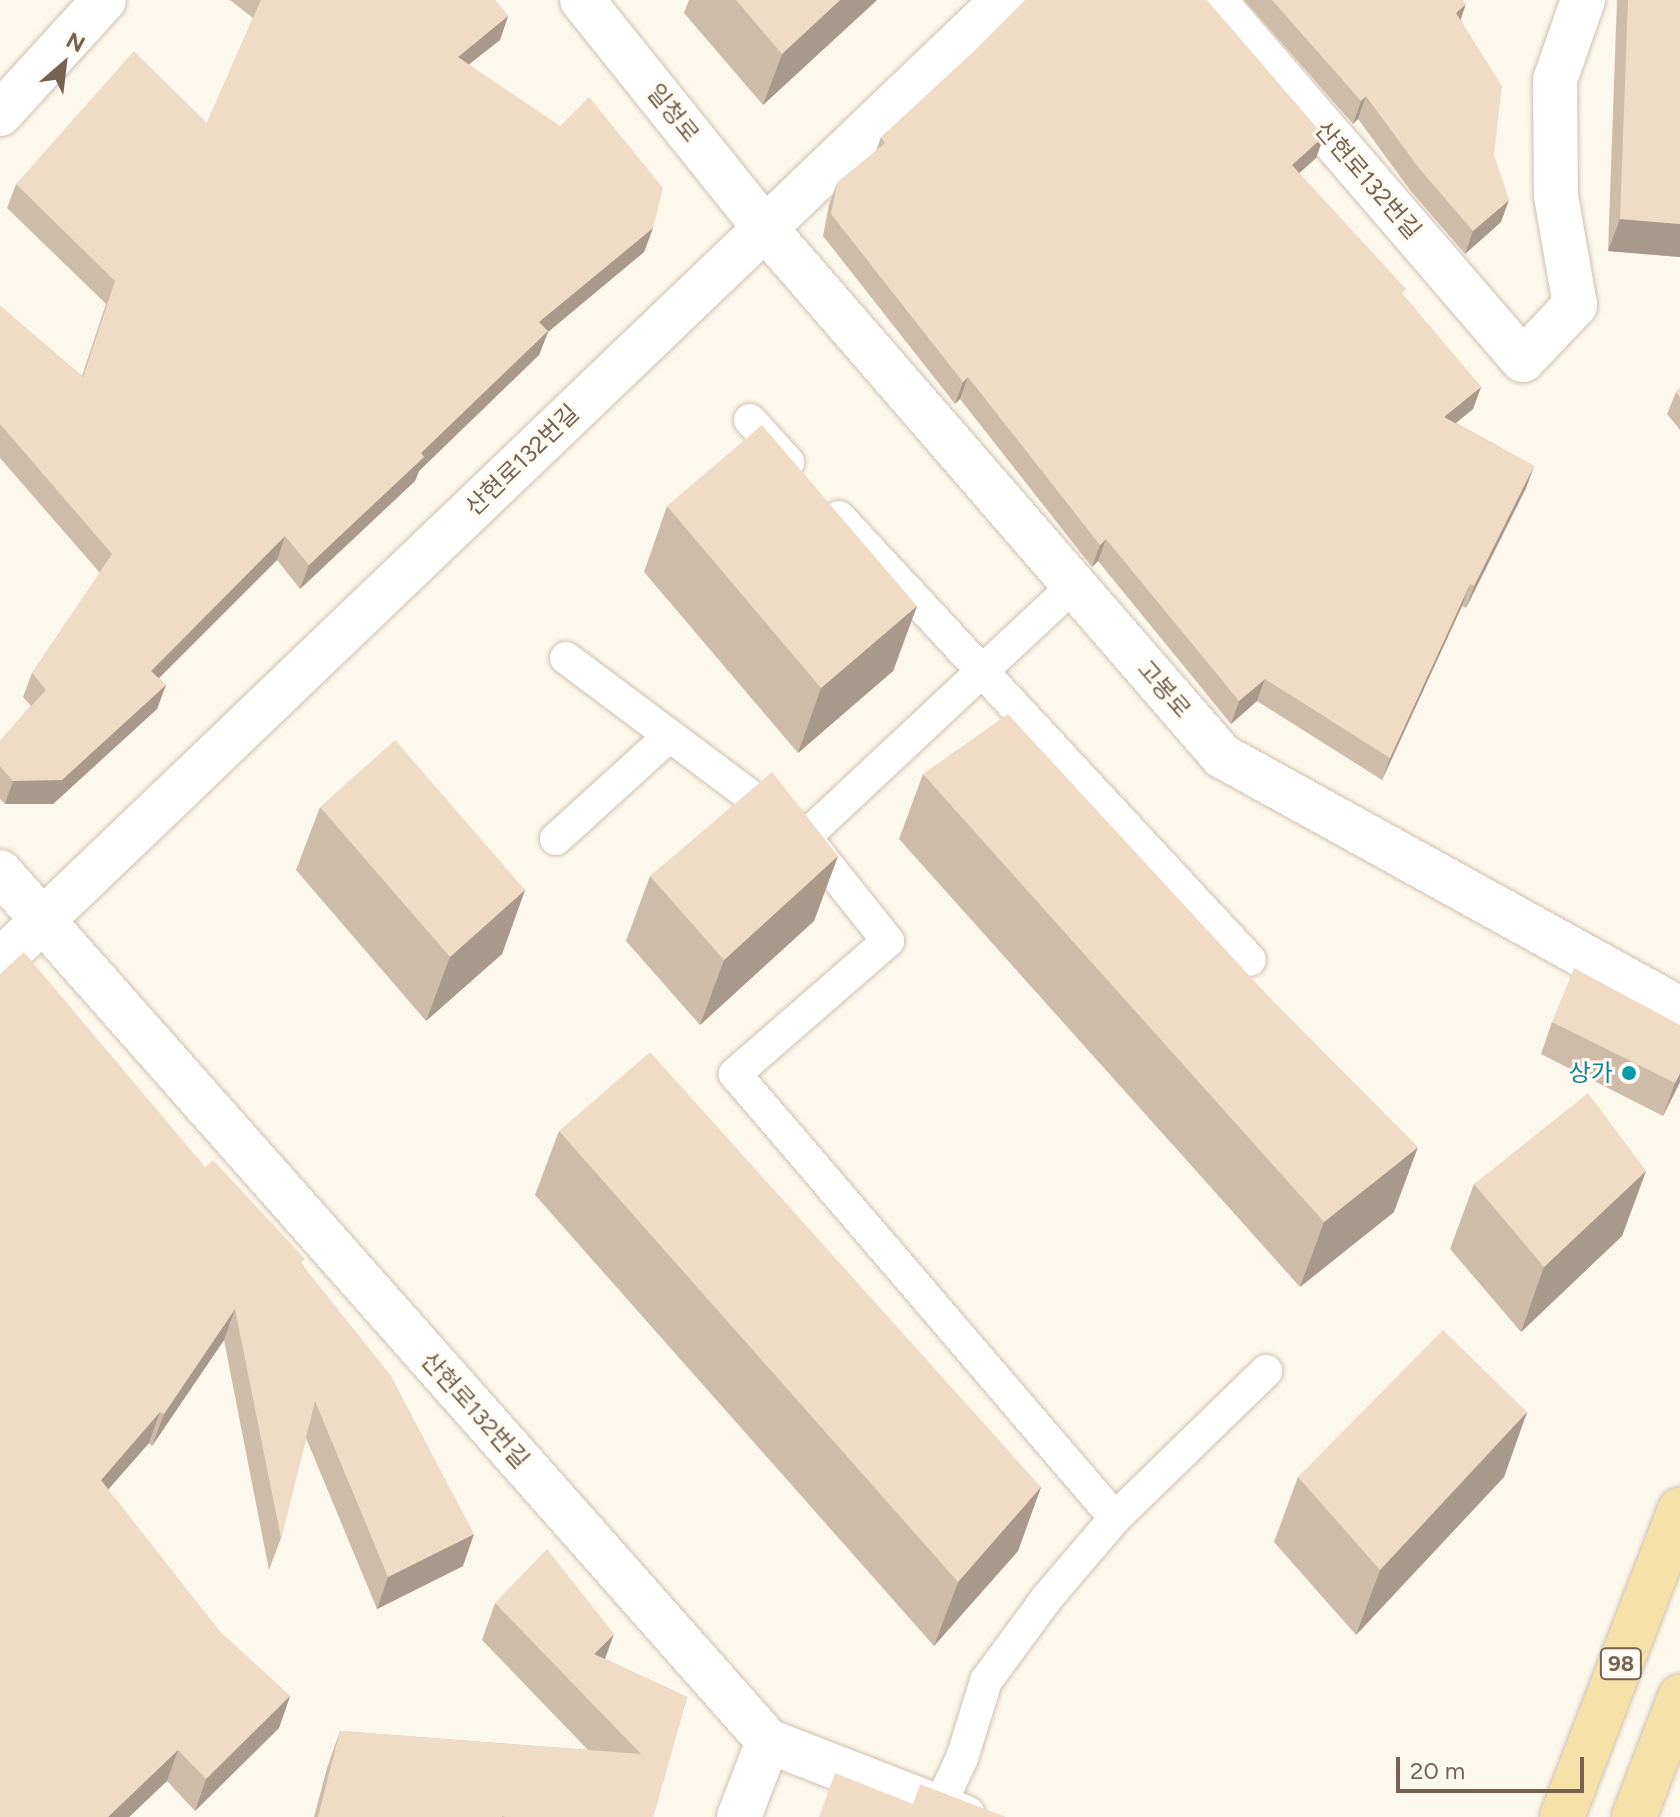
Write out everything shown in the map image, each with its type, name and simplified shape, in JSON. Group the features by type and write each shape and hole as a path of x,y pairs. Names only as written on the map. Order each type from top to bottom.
{"main road":[{"name":"98","path":"1562,1817 1680,1510"},
{"path":"1634,1817 1680,1697"}],"street":[{"path":"0,114 104,0"},
{"name":"일청로","path":"582,0 764,227"},
{"name":"산현로132번길","path":"0,961 1003,0"},
{"name":"산현로132번길","path":"1213,0 1523,360 1575,305 1556,196 1555,80 1583,0"},
{"name":"고봉로","path":"764,227 1222,756 1680,1009"},
{"path":"0,872 42,921"},
{"name":"산현로132번길","path":"42,921 768,1741 952,1812"},
{"path":"739,1817 768,1741"}],"lane":[{"path":"750,420 1250,960"},
{"path":"805,837 1074,585"},
{"path":"566,658 805,837 888,941 735,1074 1115,1518"},
{"path":"556,839 669,736"},
{"path":"952,1812 962,1758 986,1681 1047,1598 1115,1518 1266,1371"}],"building":[{"path":"261,0 495,0 508,16 458,57 560,126 589,97 663,188 653,228 539,322 548,331 421,453 424,457 309,565 285,536 151,671 166,685 62,780 13,781 0,766 0,741 46,690 32,673 112,554 0,424 0,306 83,377 115,281 16,184 134,51 207,123"},
{"path":"736,0 840,0 782,54"},
{"path":"1025,0 1207,0 1324,136 1292,165 1406,289 1402,293 1481,387 1444,417 1534,466 1474,586 1470,584 1390,758 1265,679 1239,701 1106,539 1100,545 968,377 963,382 831,214 837,183 885,143 881,137"},
{"path":"1272,0 1462,0 1466,4 1456,13 1502,86 1494,155 1509,200 1473,231 1418,167 1366,96 1361,101"},
{"path":"1628,0 1680,0 1680,224 1620,219"},
{"path":"762,425 917,606 821,688 667,506"},
{"path":"1008,714 1270,998 1418,1147 1324,1222 923,774"},
{"path":"395,740 525,890 450,957 320,807"},
{"path":"772,772 838,856 724,960 650,876"},
{"path":"24,952 205,1167 213,1160 305,1259 301,1263 391,1376 474,1534 388,1577 315,1401 281,1538 235,1309 164,1414 160,1412 101,1480 220,1632 290,1696 206,1779 178,1750 108,1817 0,1817 0,974"},
{"path":"1574,968 1680,1025 1680,1073 1675,1083 1552,1022"},
{"path":"650,1052 1041,1487 958,1582 559,1131"},
{"path":"1588,1093 1646,1171 1544,1267 1474,1184"},
{"path":"1443,1330 1527,1412 1380,1570 1298,1477"},
{"path":"547,1549 614,1634 594,1654 687,1697 653,1817 318,1817 340,1731 641,1754 495,1603"},
{"path":"835,1773 913,1804 920,1784 1006,1817 819,1817"}],"place":[{"name":"상가","path":"1629,1073"}]}
